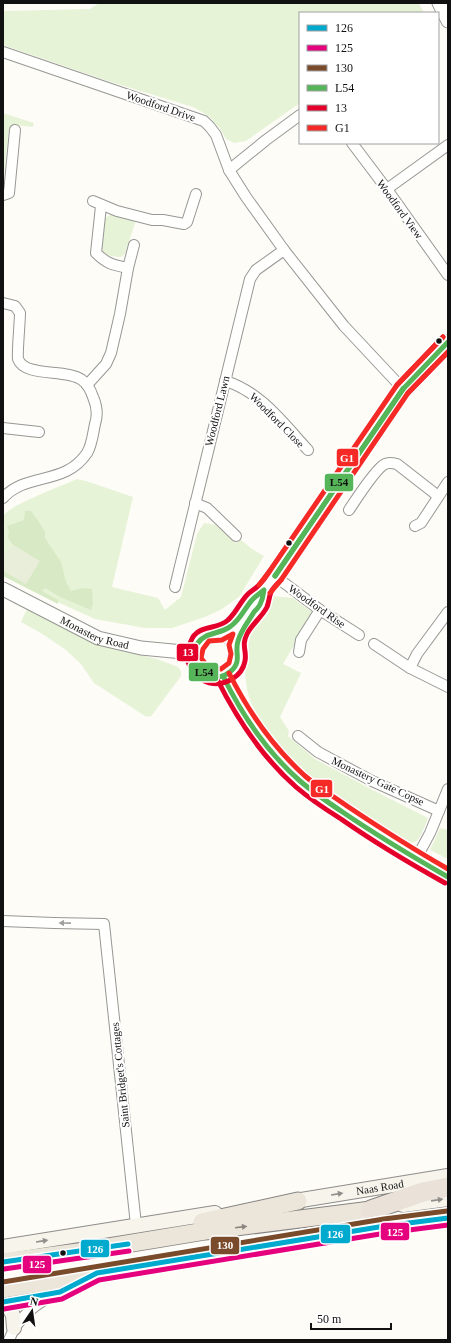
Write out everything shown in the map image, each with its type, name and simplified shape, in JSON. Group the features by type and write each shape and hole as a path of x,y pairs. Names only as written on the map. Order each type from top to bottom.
{"highway":[{"path":"371,1210 423,1192 448,1187"},
{"path":"78,1252 168,1229 298,1201"},
{"name":"Naas Road","path":"3,1262 78,1252 205,1231 371,1210"},
{"path":"3,1289 385,1226 448,1218"},
{"path":"60,1292 97,1273"}],"main road":[{"name":"Naas Road","path":"3,1247 448,1176"},
{"name":"Naas Road","path":"371,1210 448,1199"},
{"path":"3,1306 9,1308 13,1315 11,1334"}],"street":[{"path":"439,3 448,21"},
{"name":"Woodford Drive","path":"3,52 204,121 216,134 229,170 246,197 284,250 344,326 403,389"},
{"path":"229,170 266,140 299,117"},
{"path":"3,195 9,193 14,130"},
{"name":"Woodford View","path":"353,144 387,189 448,275"},
{"path":"387,189 448,145"},
{"path":"128,268 113,266 104,262 96,253 97,203 117,211 152,220 163,220 184,224 187,222 196,194"},
{"path":"87,385 106,364 111,353 134,245"},
{"name":"Woodford Lawn","path":"175,587 250,279 256,270 284,250"},
{"path":"3,303 15,306 20,313 18,358 24,366 32,370 61,373 82,379 90,389 96,403 97,417 87,452 76,465 66,472 32,481 18,487 3,498"},
{"path":"220,633 232,626 253,598 264,590 275,576 403,389 448,342"},
{"name":"Woodford Close","path":"225,381 240,386 260,399 308,450"},
{"path":"3,428 39,432"},
{"path":"349,510 383,464 398,464 438,496"},
{"path":"415,526 421,524 448,482"},
{"path":"195,504 207,508 236,536"},
{"name":"Woodford Rise","path":"275,576 320,610 359,635"},
{"name":"Monastery Road","path":"3,589 98,638 141,648 194,653"},
{"path":"236,646 241,631 261,603 264,590"},
{"path":"299,652 301,640 320,610"},
{"path":"410,668 417,654 448,612"},
{"path":"220,633 232,640 236,646 238,660 235,667 230,672 223,676 217,677 205,674 196,664 194,653 196,646 206,635 220,633"},
{"path":"374,644 410,668 448,687"},
{"path":"223,676 230,692 257,733 272,752 300,781 388,842 416,860 448,877"},
{"name":"Monastery Gate Copse","path":"298,736 318,752 359,774 439,811"},
{"path":"416,860 430,833 448,789"},
{"name":"Saint Bridget's Cottages","path":"3,921 104,924 136,1225"},
{"path":"11,1334 29,1311 41,1301 60,1292"}],"green space":[{"path":"99,3 419,3 424,12 299,12 299,104 246,141 234,143 226,139 221,130 209,116 193,107 111,82 3,45 3,11 90,9"},
{"path":"3,113 34,123 33,127 12,125 9,130 3,182"},
{"path":"110,215 136,220 125,254 121,257 105,254 103,251 101,243 103,226 105,218"},
{"path":"77,479 133,497 112,587 158,598 165,610 181,597 197,534 204,523 216,525 236,543 241,540 264,556 239,597 222,609 205,617 172,628 145,628 95,619 31,590 3,575 3,516 8,511 26,501"},
{"path":"25,511 31,511 41,525 45,532 45,538 61,562 66,582 71,591 82,588 92,589 93,604 91,610 60,597 45,588 42,591 58,600 58,604 3,576 3,564 27,553 13,545 8,538 9,531 7,526 24,520"},
{"path":"13,545 40,561 26,584 3,571 3,555"},
{"path":"273,596 293,598 313,613 283,664 301,673 280,717 289,731 288,736 315,759 428,818 417,841 405,845 320,788 303,774 288,758 256,712 248,694 246,683 245,671 247,648 254,626"},
{"path":"28,607 96,644 157,659 178,667 181,671 181,676 152,715 150,717 145,716 94,683 81,664 66,650 41,633 21,622"},
{"path":"440,828 448,830 448,859 430,850"}],"transit line":[{"name":"13","path":"397,385 443,337"},
{"name":"G1","path":"259,585 397,385 443,337"},
{"name":"L54","path":"403,389 448,342"},
{"name":"13","path":"408,393 448,352"},
{"name":"G1","path":"270,593 281,580 408,393 448,352"},
{"name":"L54","path":"275,576 403,389"},
{"name":"L54","path":"275,576 403,389"},
{"name":"13","path":"269,572 257,587 245,597 228,620 223,624 205,629 195,634 191,640 187,660 198,677 206,682 216,684 227,682 237,676 245,661 245,638 265,611 271,592 281,580"},
{"name":"L54","path":"264,590 260,605 239,637 237,645 237,661 234,668 223,676 216,677 208,675 202,671 197,666 195,659 194,652 197,644 205,637 227,629 240,617 252,600 264,590"},
{"name":"G1","path":"233,634 229,645 231,654 229,663 221,669 209,668 201,658 203,649 209,641 222,640 233,634"},
{"name":"G1","path":"229,673 244,701 262,728 282,753 305,776 320,788 372,822 448,869"},
{"name":"L54","path":"223,676 238,705 256,732 277,758 300,781 322,798 370,830 448,877"},
{"name":"13","path":"217,679 233,709 251,737 272,763 296,787 318,804 366,836 445,883"},
{"name":"130","path":"3,1282 384,1219 447,1211"},
{"name":"126","path":"3,1302 60,1292 97,1273 385,1226 448,1218"},
{"name":"125","path":"4,1309 62,1299 99,1280 386,1233 448,1225"},
{"name":"126","path":"3,1262 128,1244"},
{"name":"125","path":"4,1269 129,1251"}]}
